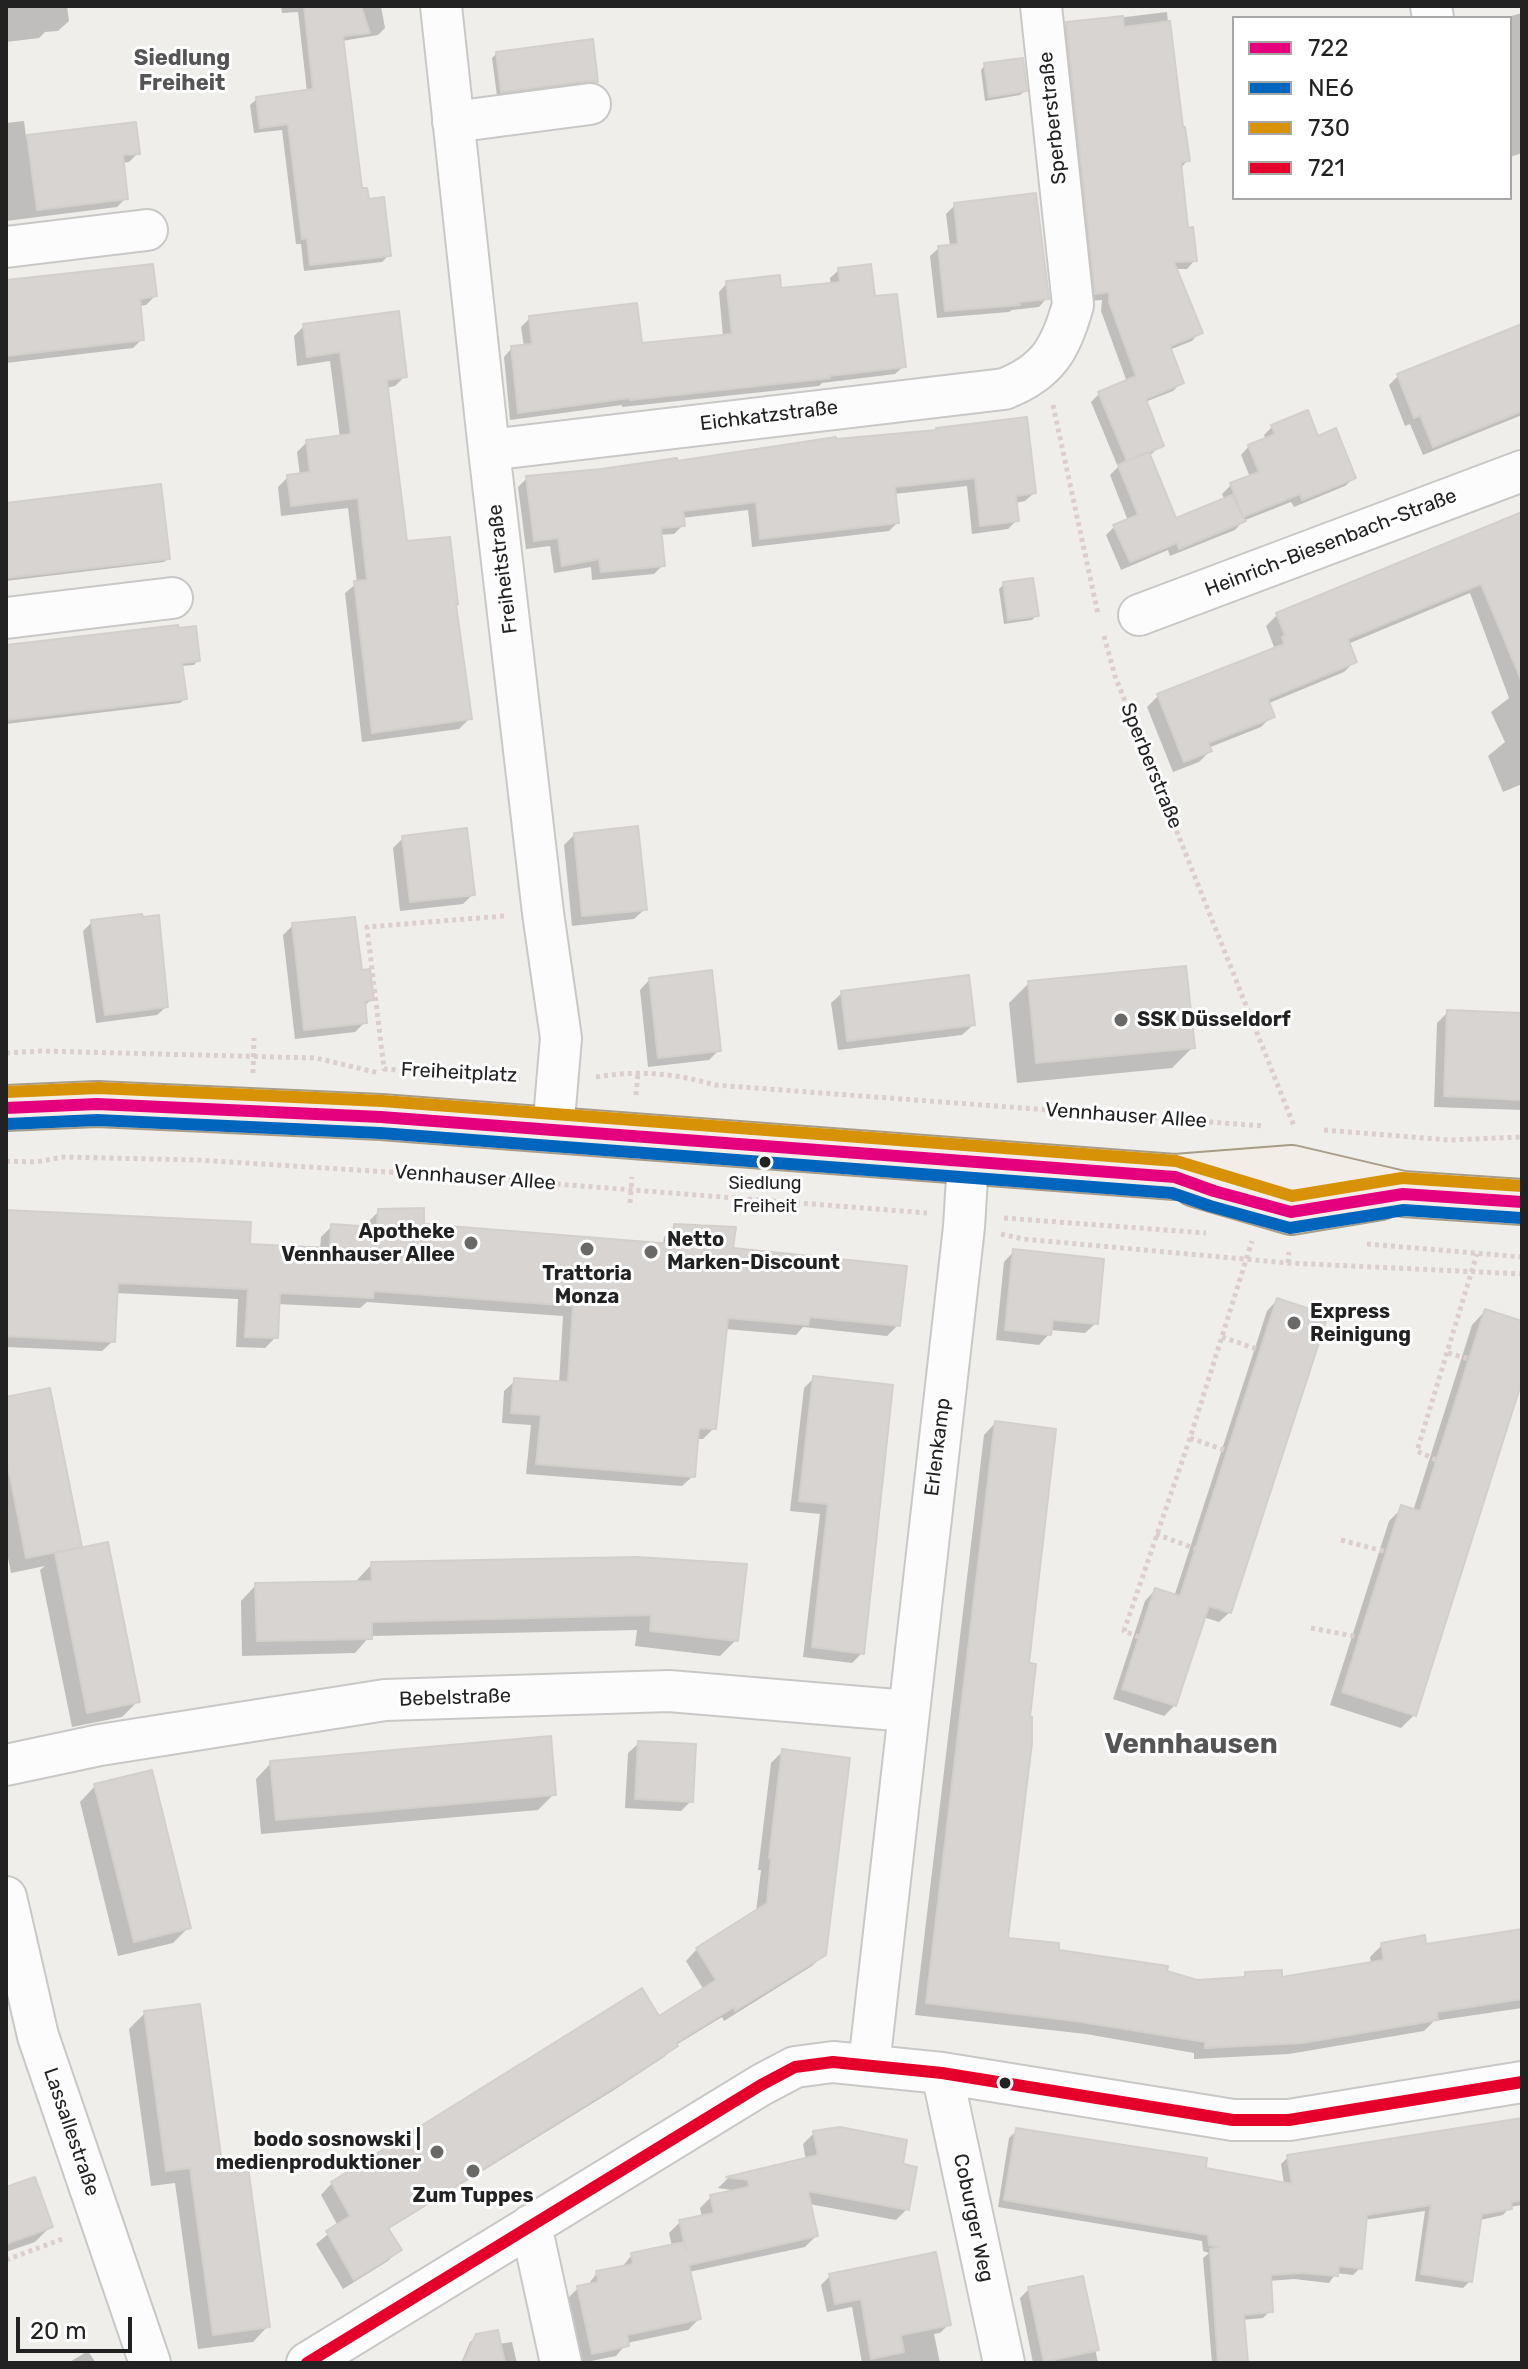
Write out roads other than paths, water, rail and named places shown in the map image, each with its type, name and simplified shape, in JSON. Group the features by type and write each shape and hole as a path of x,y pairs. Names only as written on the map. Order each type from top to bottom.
{"main road":[{"path":"6,1108 97,1104 381,1117 1175,1177 1292,1168 1403,1194 1522,1202"}],"street":[{"name":"Freiheitstraße","path":"441,6 489,450 543,913 561,1038 553,1131"},
{"name":"Sperberstraße","path":"1041,6 1073,305 1046,378"},
{"path":"453,122 590,104"},
{"path":"6,247 147,230"},
{"name":"Eichkatzstraße","path":"489,450 1004,389 1021,382 1046,378"},
{"name":"Heinrich-Biesenbach-Straße","path":"1139,615 1522,471"},
{"path":"6,618 172,598"},
{"name":"Erlenkamp","path":"869,2065 964,1227 968,1161"},
{"name":"Bebelstraße","path":"6,1765 100,1745 385,1700 669,1691 908,1711"},
{"name":"Lassallestraße","path":"6,1897 38,2036 150,2363"},
{"path":"324,2358 531,2225 795,2067 833,2062 942,2073 1233,2120 1289,2120 1522,2082"},
{"name":"Coburger Weg","path":"942,2073 1004,2363"},
{"path":"531,2225 561,2363"}],"place":[{"name":"SSK Düsseldorf","path":"1121,1020"},
{"name":"Siedlung Freiheit","path":"765,1162"},
{"name":"Apotheke Vennhauser Allee","path":"471,1243"},
{"name":"Trattoria Monza","path":"587,1249"},
{"name":"Netto Marken-Discount","path":"651,1252"},
{"name":"Express Reinigung","path":"1294,1323"},
{"name":"bodo sosnowski | medienproduktioner","path":"437,2152"},
{"name":"Zum Tuppes","path":"473,2171"}],"district":[{"name":"Siedlung Freiheit","path":"182,72"},
{"name":"Vennhausen","path":"1191,1745"}]}
